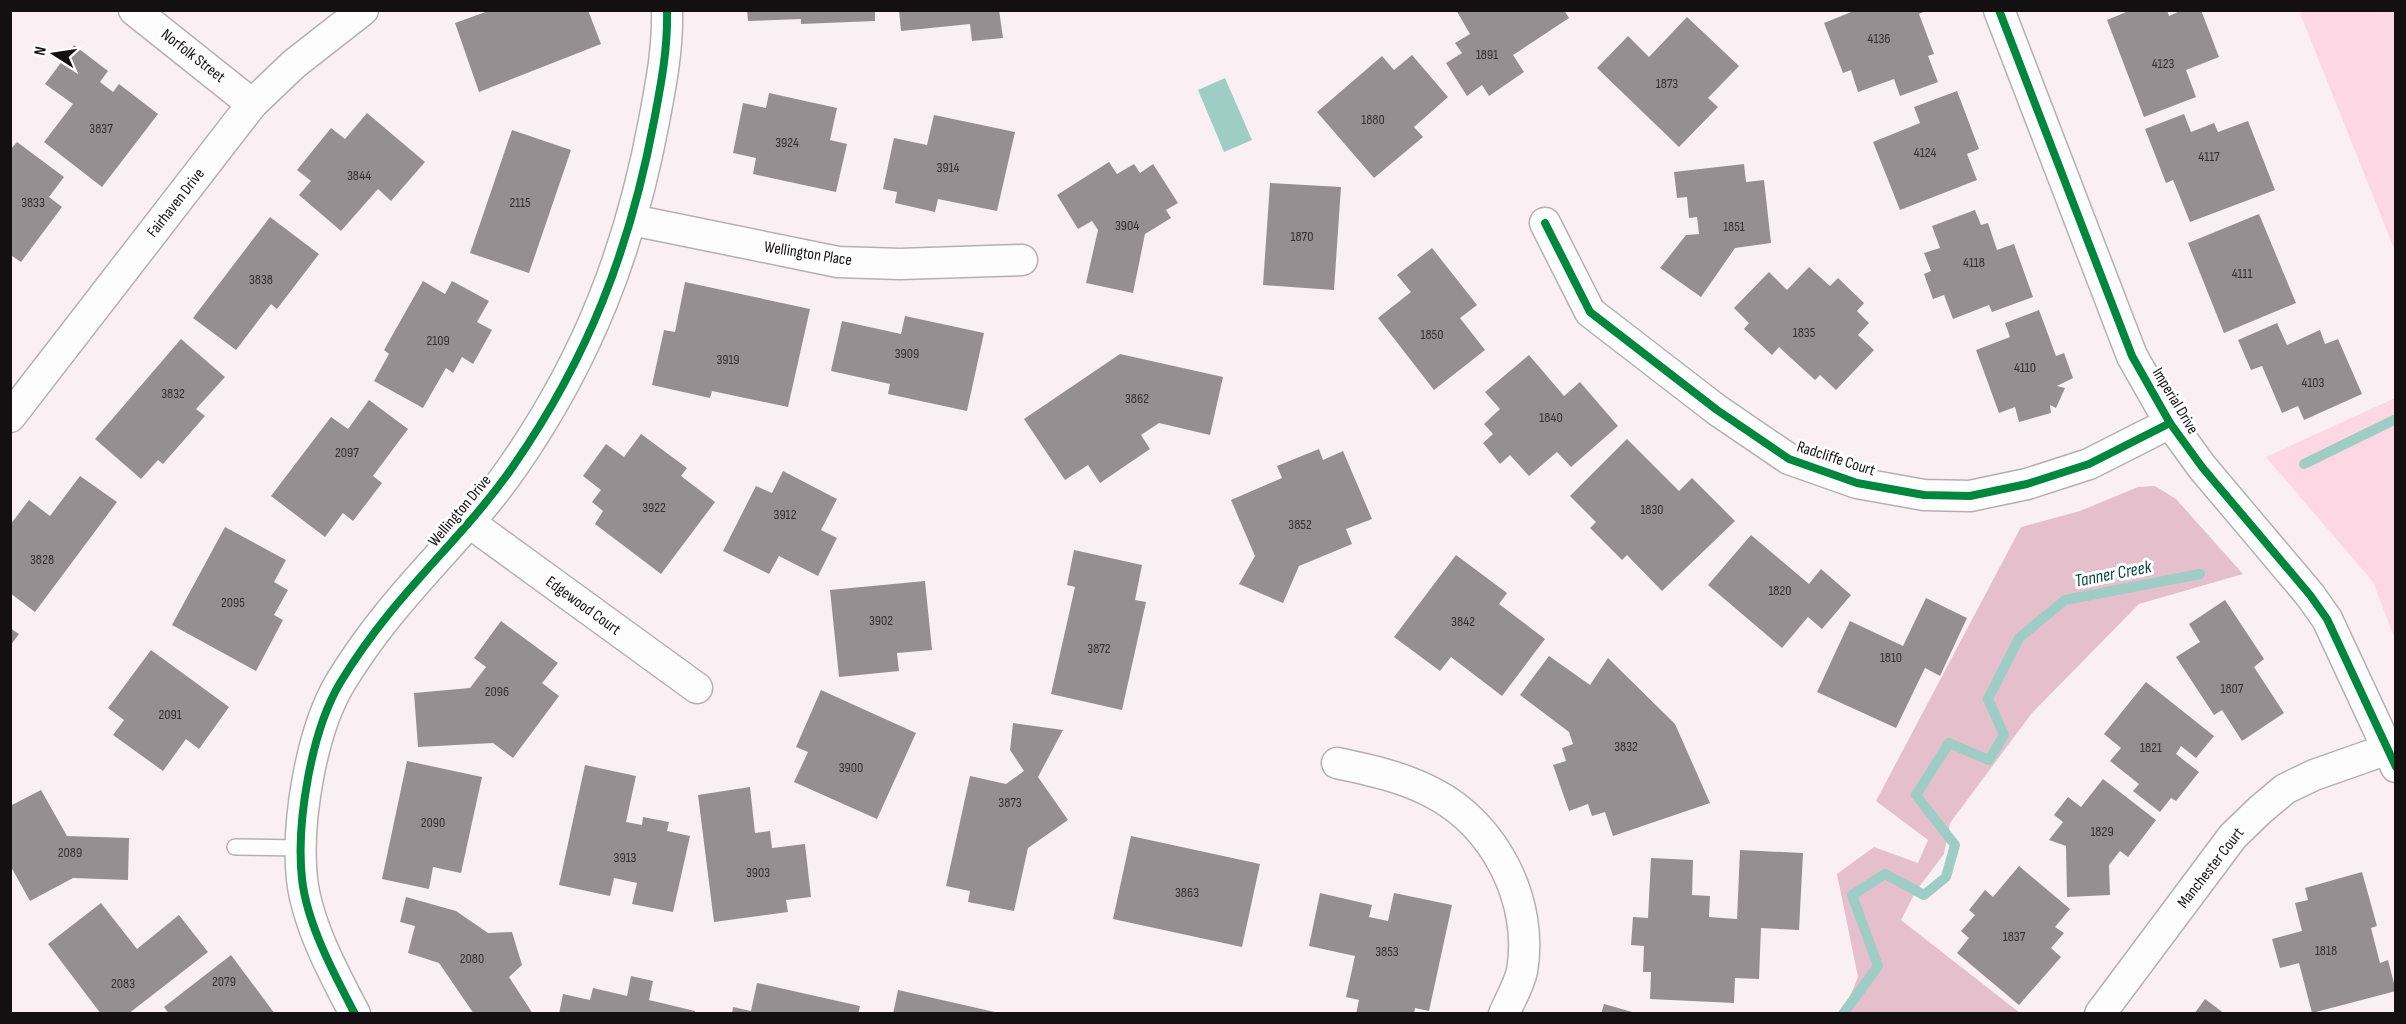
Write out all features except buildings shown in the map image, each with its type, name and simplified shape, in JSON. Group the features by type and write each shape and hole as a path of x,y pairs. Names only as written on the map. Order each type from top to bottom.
{"street":[{"name":"Norfolk Street","path":"134,10 252,104"},
{"name":"Fairhaven Drive","path":"10,417 252,104 294,64 363,10"},
{"name":"Wellington Drive","path":"355,1014 323,952 302,880 302,817 317,742 339,685 388,615 470,523 513,468 543,422 586,344 632,220 647,158 668,45 667,10"},
{"name":"Imperial Drive","path":"1999,10 2132,356 2170,423 2202,467 2310,594 2327,619 2392,758"},
{"name":"Wellington Place","path":"632,220 838,262 900,264 1022,260"},
{"name":"Radcliffe Court","path":"1545,223 1590,312 1717,410 1789,459 1857,483 1924,495 1970,496 2027,484 2089,464 2170,423"},
{"name":"Edgewood Court","path":"470,523 697,688"},
{"name":"Manchester Court","path":"2100,1014 2233,836 2260,810 2285,789 2314,775 2392,758"},
{"path":"1337,763 1394,776 1435,794 1472,821 1494,849 1516,890 1524,927 1522,973 1504,1014"}],"lane":[{"path":"235,847 302,848"}],"shaded area":[{"path":"2299,11 2395,11 2395,251"},
{"path":"1225,78 1252,140 1224,152 1198,90"},
{"path":"2395,398 2395,639 2373,582 2266,457"},
{"path":"2155,486 2176,499 2243,574 2139,604 2032,713 1950,823 1944,854 1916,891 1901,920 2020,1013 1843,1013 1858,977 1837,874 1874,847 1918,863 1928,840 1876,801 2021,527 2080,511 2138,487"}],"waterway":[{"name":"Tanner Creek","path":"2304,464 2396,419"},
{"name":"Tanner Creek","path":"1843,1014 1878,966 1852,895 1885,874 1924,895 1946,877 1955,845 1916,795 1949,743 1989,760 2004,735 1988,699 2019,638 2065,600 2200,574"}],"cycle path":[{"path":"355,1014 315,931 302,879 301,832 304,805 321,726 340,683 369,640 404,596 469,523 514,465 564,384 584,343 619,258 644,168 664,66 667,10"},
{"path":"1999,10 2132,356 2170,423 2202,467 2310,595 2327,619 2396,767"},
{"path":"1545,223 1590,312 1717,410 1789,459 1857,483 1924,495 1970,496 2027,484 2089,464 2170,423"}]}
